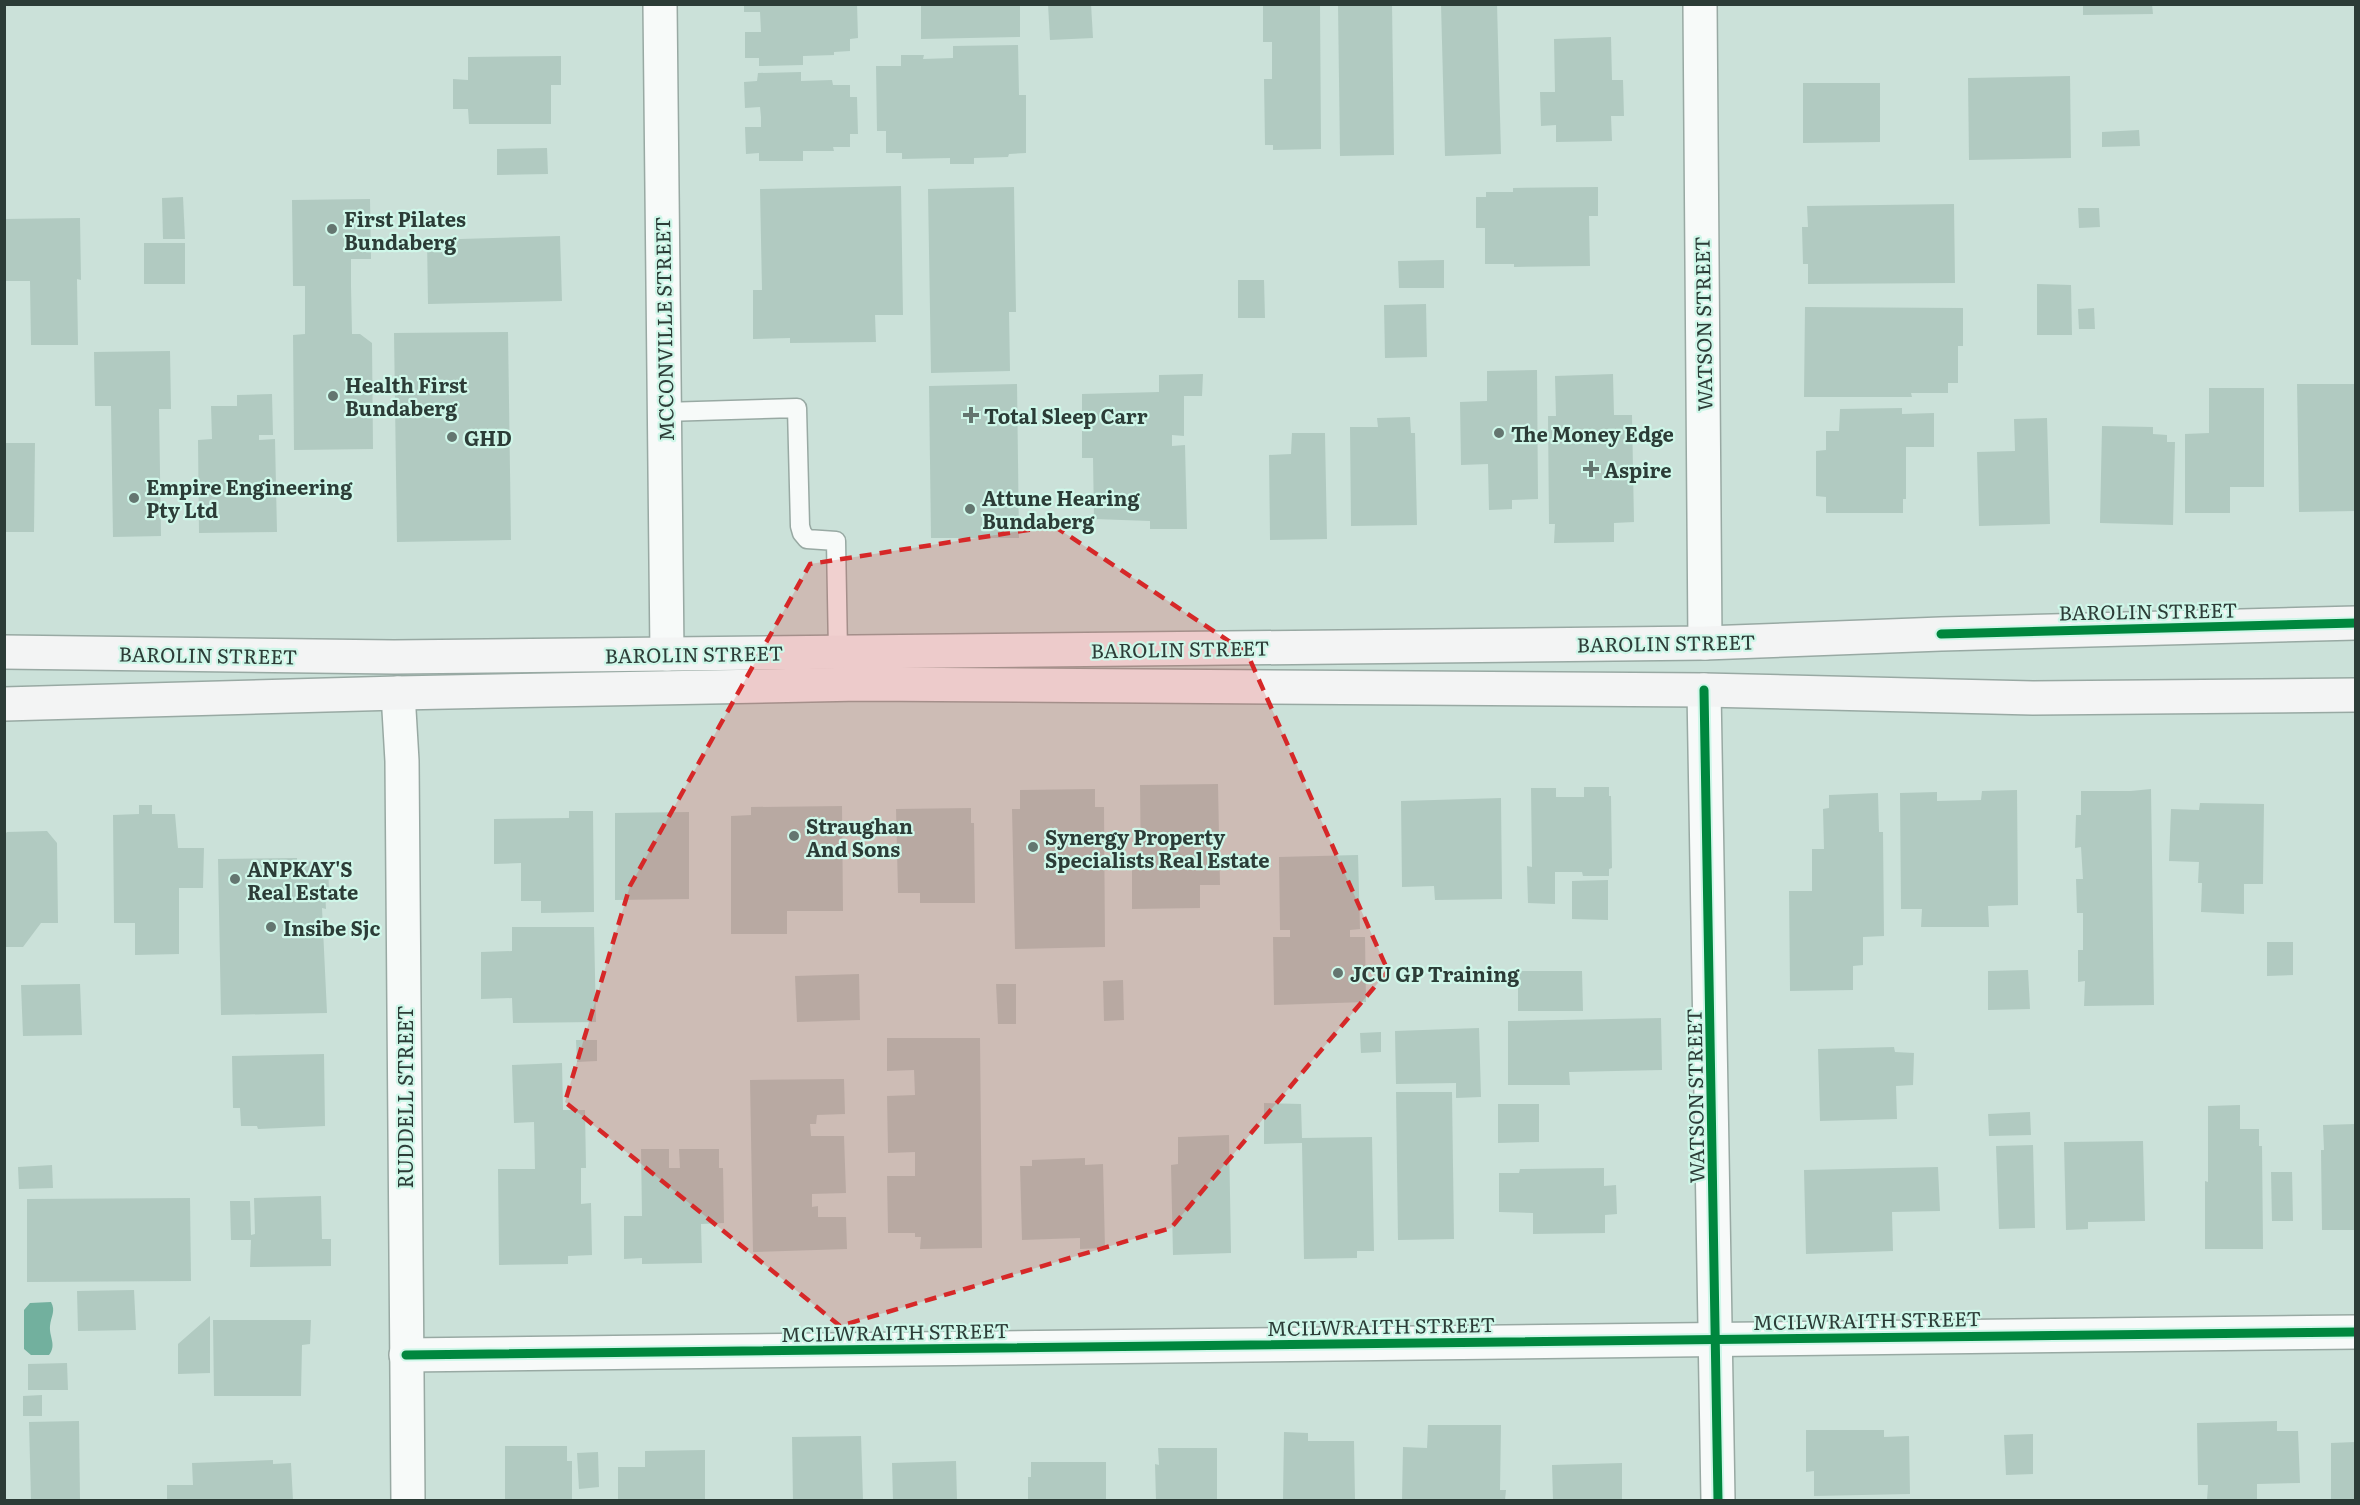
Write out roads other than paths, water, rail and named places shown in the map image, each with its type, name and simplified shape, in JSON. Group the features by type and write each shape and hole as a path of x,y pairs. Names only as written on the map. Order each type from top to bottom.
{"main road":[{"name":"BAROLIN STREET","path":"4,651 394,657 1705,643 2355,623"},
{"name":"BAROLIN STREET","path":"4,704 398,693 861,684 1704,690 2033,698 2355,695"}],"street":[{"name":"MCCONVILLE STREET","path":"660,4 667,654"},
{"name":"WATSON STREET","path":"1700,4 1705,643"},
{"name":"WATSON STREET","path":"1704,690 1718,1500"},
{"name":"RUDDELL STREET","path":"398,693 402,761 408,1500"},
{"name":"MCILWRAITH STREET","path":"406,1355 2355,1332"}],"lane":[{"path":"664,412 797,408 800,526 807,539 836,541 838,652"}],"place":[{"name":"First Pilates Bundaberg","path":"332,229"},
{"name":"Health First Bundaberg","path":"333,396"},
{"name":"Total Sleep Carr","path":"971,415"},
{"name":"The Money Edge","path":"1499,433"},
{"name":"GHD","path":"452,437"},
{"name":"Aspire","path":"1591,469"},
{"name":"Empire Engineering Pty Ltd","path":"134,498"},
{"name":"Attune Hearing Bundaberg","path":"970,509"},
{"name":"Straughan And Sons","path":"794,836"},
{"name":"Synergy Property Specialists Real Estate","path":"1033,847"},
{"name":"ANPKAY'S Real Estate","path":"235,879"},
{"name":"Insibe Sjc","path":"271,927"},
{"name":"JCU GP Training","path":"1338,973"}]}
